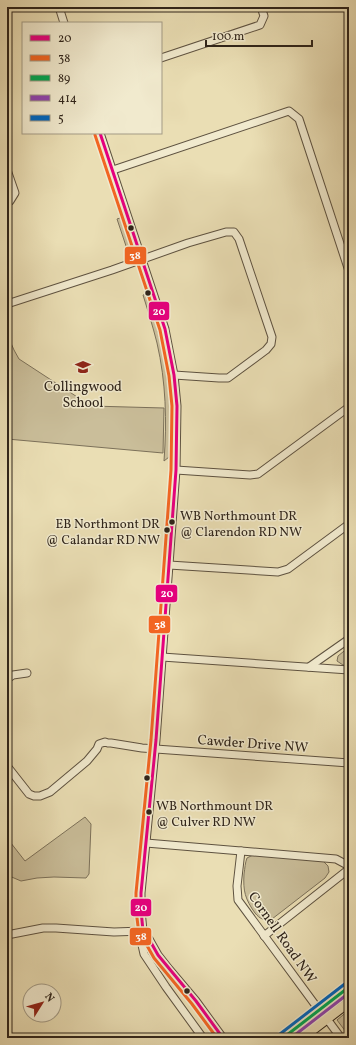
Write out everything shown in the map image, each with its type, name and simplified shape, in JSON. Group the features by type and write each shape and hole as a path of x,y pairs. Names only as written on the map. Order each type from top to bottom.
{"main road":[{"path":"283,1038 349,987"},
{"path":"302,1038 349,1002"}],"street":[{"path":"59,7 64,22"},
{"path":"162,58 260,25 264,16 261,7"},
{"path":"113,170 289,111 299,119 349,271"},
{"path":"100,134 166,329 174,375 177,414 176,470 169,565 155,749 141,899 143,931 142,945 144,954 166,987 204,1038"},
{"path":"7,170 15,193 10,201 7,202"},
{"path":"7,304 188,243 226,232 234,232 240,239 272,336 271,344 266,350 228,378 174,375"},
{"path":"176,470 250,475 258,474 349,406"},
{"path":"169,565 278,572 288,569 349,524"},
{"path":"309,668 349,639"},
{"path":"162,657 349,670"},
{"path":"7,679 13,675 27,673"},
{"name":"Cawder Drive NW","path":"7,766 29,794 40,796 50,792 86,761 98,749 99,744 104,742 142,748 349,763"},
{"path":"146,843 336,859 349,868 264,936"},
{"name":"Cornell Road NW","path":"241,850 237,886 238,900 319,1010"},
{"path":"7,935 43,928 114,932 143,931"},
{"path":"143,931 168,969 196,1001 223,1038"},
{"path":"327,1020 341,1038"}],"shaded area":[{"path":"120,218 131,246 129,253 117,219"},
{"path":"147,294 159,334 167,374 170,436 169,457 164,461 164,387 157,343 143,295"},
{"path":"7,334 19,359 91,406 164,408 163,453 7,439"},
{"path":"349,647 349,666 343,665 337,661 338,656"},
{"path":"85,817 91,824 89,874 86,878 54,877 21,881 7,875 7,838 25,861"},
{"path":"253,855 323,861 328,866 329,872 325,878 272,919 264,920 255,913 244,890 244,874 247,858"},
{"path":"349,1010 349,1036 337,1020"}],"transit line":[{"name":"20","path":"100,134 165,329 174,375 177,406 176,470 156,740 141,893 143,931 158,955 196,1001 223,1038"},
{"name":"38","path":"95,135 160,330 169,376 172,406 171,470 151,740 136,893 136,910 139,934 154,958 192,1004 217,1038"},
{"name":"5","path":"280,1034 346,983"},
{"name":"89","path":"283,1038 349,987"},
{"name":"414","path":"291,1038 349,993"}],"place":[{"name":"Collingwood School","path":"83,367"},
{"name":"WB Northmount DR @ Clarendon RD NW","path":"172,522"},
{"name":"EB Northmont DR @ Calandar RD NW","path":"167,530"},
{"name":"WB Northmount DR @ Culver RD NW","path":"149,812"}]}
